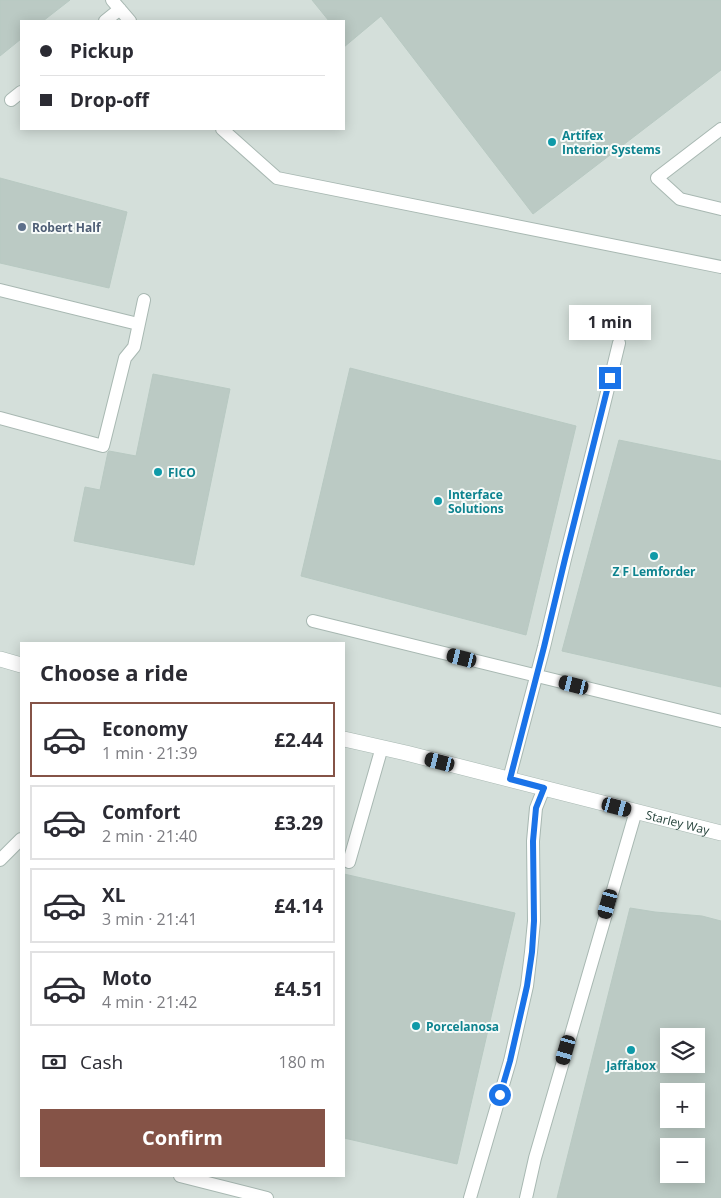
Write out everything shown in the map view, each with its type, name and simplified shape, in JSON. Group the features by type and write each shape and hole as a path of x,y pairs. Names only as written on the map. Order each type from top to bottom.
{"street":[{"path":"0,659 20,665"},
{"name":"Starley Way","path":"345,738 721,834"}],"lane":[{"path":"106,20 116,5 129,20"},
{"path":"11,100 20,93"},
{"path":"721,129 657,178 680,199 721,209"},
{"path":"223,130 277,178 721,267"},
{"path":"0,290 138,324"},
{"path":"0,418 103,446 125,358 134,347 144,300"},
{"path":"510,779 619,343"},
{"path":"313,621 721,721"},
{"path":"349,862 382,747"},
{"path":"470,1198 510,1061 527,986 534,921 533,841 536,808 544,788"},
{"path":"526,1198 537,1149 636,811"},
{"path":"0,860 20,840"},
{"path":"184,1177 267,1198"}],"shaded area":[{"path":"0,0 721,0 721,1198 0,1198"}],"building":[{"path":"0,0 70,0 44,20 20,20 20,40 0,56"},
{"name":"Artifex Interior Systems","path":"312,0 721,0 721,70 533,214 381,16 345,46 345,20 328,20"},
{"path":"0,178 127,212 109,288 0,263"},
{"name":"Interface Solutions","path":"350,368 576,426 526,635 301,576"},
{"name":"FICO","path":"153,374 230,389 194,565 74,541 85,487 100,490 108,452 136,456"},
{"name":"Z F Lemforder","path":"619,440 721,461 721,687 562,651"},
{"name":"Porcelanosa","path":"345,874 515,913 457,1164 345,1138"},
{"name":"Jaffabox","path":"630,908 702,916 721,921 721,1198 557,1198"}],"place":[{"name":"Artifex Interior Systems","path":"552,142"},
{"name":"Robert Half","path":"22,227"},
{"name":"FICO","path":"158,472"},
{"name":"Interface Solutions","path":"438,501"},
{"name":"Z F Lemforder","path":"654,556"},
{"name":"Porcelanosa","path":"416,1026"},
{"name":"Jaffabox","path":"631,1050"}],"route":[{"path":"500,1095 510,1061 527,986 532,952 534,921 533,841 536,808 544,788 510,779 610,378"}]}
